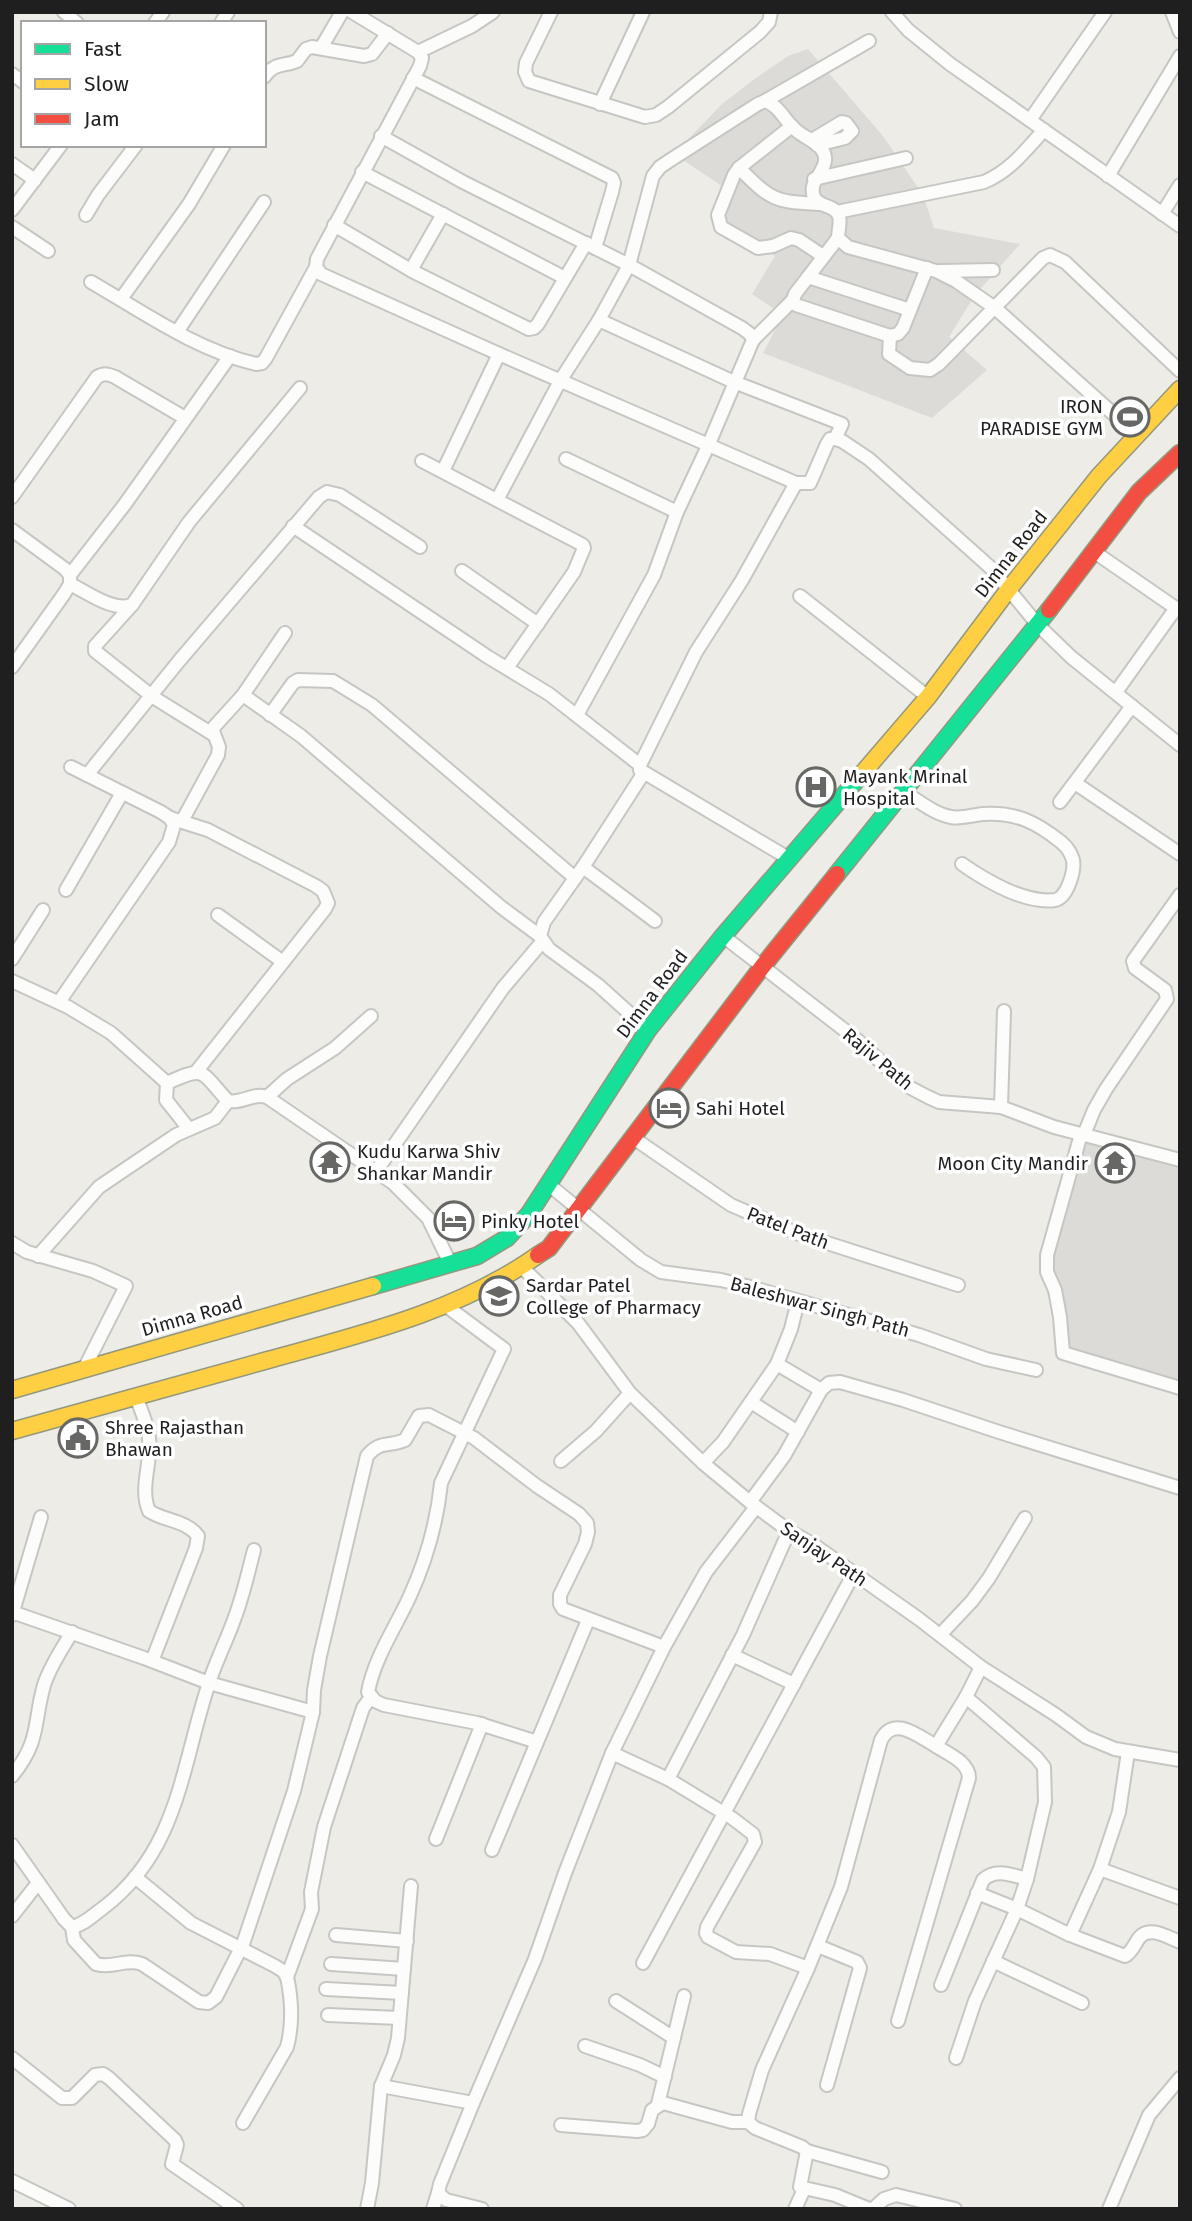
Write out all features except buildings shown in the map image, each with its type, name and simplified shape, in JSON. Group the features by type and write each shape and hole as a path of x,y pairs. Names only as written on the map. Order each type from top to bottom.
{"street":[{"path":"321,48 342,12"},
{"path":"91,282 209,348 256,364 262,363 316,267 317,259 334,225 422,58 418,52 352,12"},
{"path":"418,52 472,26 493,12"},
{"path":"600,104 643,12"},
{"path":"545,14 526,63 525,72 529,80 645,117 656,115 760,32 769,22 771,12"},
{"path":"1030,120 1105,12"},
{"path":"1171,12 1180,32"},
{"path":"893,13 908,30 950,64 1180,226"},
{"path":"266,70 297,61 306,49 312,47 364,56 372,54 388,33"},
{"path":"497,500 560,381 599,320 629,265 653,176 660,167 758,104 869,41"},
{"path":"1108,176 1180,56"},
{"path":"334,225 411,270 529,329 538,324 565,278 591,245 612,192 612,178 413,78"},
{"path":"765,101 773,103 792,126 814,142 824,154 825,161 814,179 813,188 814,197 820,204"},
{"path":"792,126 738,168 718,215 721,227 758,248 772,246 791,238 799,240 823,256"},
{"path":"738,168 769,196 790,203 820,204 837,212 984,183 1012,167 1044,130"},
{"path":"381,136 463,182 629,265 742,328 750,334 752,340"},
{"path":"12,210 60,147"},
{"path":"86,215 134,147"},
{"path":"121,299 188,204 223,147"},
{"path":"814,179 906,158"},
{"path":"12,164 35,180"},
{"path":"362,172 565,278"},
{"path":"1162,214 1180,185"},
{"path":"177,332 264,202"},
{"path":"577,715 654,575 677,512 752,340 793,300 838,238 840,218 837,212"},
{"path":"411,270 443,214"},
{"path":"12,227 48,251"},
{"path":"838,238 848,247 931,270 956,281 995,308 1137,435"},
{"path":"890,336 890,354 910,368 930,370 1043,258 1051,255 1065,262 1180,371"},
{"path":"316,267 321,274 796,483 806,485 812,481 827,444 830,439 835,439 869,458 991,568 1038,625 1071,657 1180,745"},
{"path":"931,270 993,270"},
{"path":"793,300 803,309 890,336 898,334 903,328 931,270"},
{"path":"808,277 910,310"},
{"path":"599,320 734,382 842,424 835,439"},
{"path":"443,471 499,354"},
{"path":"12,667 70,579 230,356"},
{"path":"12,497 97,377 102,374 115,377 186,418"},
{"path":"214,735 151,696 95,650 95,646 132,605 189,522 300,388"},
{"name":"Dimna Road","path":"12,1390 477,1256 507,1238 529,1214 648,1030 788,858 928,697 1099,476 1180,389"},
{"path":"12,1431 410,1321 505,1278 549,1248 762,967 1038,625 1139,492 1179,456"},
{"path":"566,460 677,512"},
{"path":"422,461 583,545 573,572 507,668"},
{"path":"377,1170 503,988 541,939 544,922 579,872 641,769 696,652 796,483"},
{"path":"87,775 319,497 327,492 340,495 420,547"},
{"path":"293,526 534,684 577,715 641,769 788,858"},
{"path":"12,530 70,579 116,606 132,605"},
{"path":"1093,551 1178,610 1116,692"},
{"path":"462,571 538,624"},
{"path":"800,596 928,697"},
{"path":"59,1002 169,842 176,820 218,754 214,727 243,695 285,633"},
{"path":"271,715 293,683 298,680 333,681 372,705 579,872 655,921"},
{"path":"243,695 301,736 648,1030"},
{"path":"1060,802 1132,706"},
{"path":"71,767 176,820 208,830 323,891 328,903 196,1072"},
{"path":"1075,783 1180,855"},
{"path":"904,792 937,813 949,817 997,813 1020,817 1064,844 1072,856 1073,864 1063,897 1058,900 1045,900 996,887 962,864"},
{"path":"66,890 122,793"},
{"path":"1180,895 1136,955 1133,965 1165,990 1167,999 1106,1089 1085,1130 1047,1255 1047,1272 1055,1290 1060,1317 1063,1353 1180,1388"},
{"path":"12,960 43,910"},
{"path":"1168,912 1180,921"},
{"path":"218,915 283,962"},
{"name":"Rajiv Path","path":"723,936 856,1039 907,1086 928,1097 939,1101 1001,1107 1054,1127 1085,1130 1180,1160"},
{"path":"12,981 59,1002 111,1033 167,1083"},
{"path":"1001,1107 1004,1011"},
{"path":"267,1097 286,1079 335,1048 371,1016"},
{"path":"167,1083 190,1072 196,1072 204,1074 228,1101 241,1101 262,1095 267,1097 377,1170 420,1208 433,1227 450,1263"},
{"path":"167,1083 166,1100 189,1129"},
{"path":"38,1256 99,1187 176,1135 215,1118 228,1101"},
{"name":"Patel Path","path":"632,1138 731,1205 796,1233 958,1285"},
{"name":"Baleshwar Singh Path","path":"548,1184 641,1260 661,1272 721,1280 919,1335 986,1359 1037,1370"},
{"path":"12,1243 27,1252 93,1271 126,1286 84,1369"},
{"name":"Sanjay Path","path":"523,1268 578,1322 630,1393 703,1463 789,1531 814,1545 981,1667 1086,1737 1115,1749 1180,1760"},
{"path":"703,1463 723,1442 777,1364 791,1329 798,1301"},
{"path":"445,1305 504,1349 441,1483 431,1538 417,1578 377,1664 368,1692 384,1705 482,1724 537,1742"},
{"path":"777,1364 821,1390"},
{"path":"433,2209 473,2103 536,1959 565,1873 612,1753 664,1647 706,1572 784,1455 821,1390 829,1383 840,1382 903,1399 1180,1488"},
{"path":"561,1461 596,1432 630,1393"},
{"path":"136,1397 149,1437 150,1455 145,1497 149,1511 183,1524 198,1536 196,1548 152,1661"},
{"path":"751,1402 798,1432"},
{"path":"12,1845 72,1927 74,1940 96,1964 114,1965 134,1961 171,1982 195,2000 212,2001 216,1997 241,1950 294,1791 313,1712 320,1656 367,1456 380,1444 405,1440 419,1416 429,1415 474,1438 579,1514 587,1523 585,1544 560,1595 560,1604 569,1612 664,1647"},
{"path":"41,1517 13,1613 209,1683 313,1712"},
{"path":"940,1635 972,1601 989,1578 1025,1518"},
{"path":"668,1779 733,1655 789,1531"},
{"path":"72,1927 82,1924 114,1899 135,1877 155,1849 169,1822 183,1783 190,1744 209,1683 236,1615 254,1550"},
{"path":"643,1963 854,1573"},
{"path":"492,1850 589,1620"},
{"path":"12,1776 31,1748 44,1685 72,1632"},
{"path":"733,1655 794,1684"},
{"path":"936,1746 967,1697 981,1667"},
{"path":"287,1977 312,1909 310,1892 332,1796 361,1714 371,1697"},
{"path":"956,2058 975,2001 1017,1909 1027,1879 1045,1801 1044,1767 1036,1756 967,1697"},
{"path":"436,1839 482,1724"},
{"path":"748,2122 762,2070 818,1946 841,1887 881,1740 886,1731 894,1727 903,1728 936,1746 964,1764 969,1771 898,2021"},
{"path":"1070,1935 1100,1870 1119,1812 1128,1752"},
{"path":"612,1753 668,1779 745,1826 753,1834 755,1842 707,1927 708,1937 736,1952 770,1954 808,1968"},
{"path":"1100,1870 1180,1898"},
{"path":"941,1985 983,1880 990,1874 1003,1872 1027,1879"},
{"path":"135,1877 191,1923 275,1966 287,1977 292,2018 287,2047 243,2123"},
{"path":"12,1916 38,1883"},
{"path":"367,2209 381,2086 394,2055 411,1886"},
{"path":"977,1893 1070,1935 1125,1956 1145,1932 1153,1932 1180,1942"},
{"path":"336,1935 407,1941"},
{"path":"818,1946 857,1962 860,1968 827,2085"},
{"path":"993,1961 1082,2003"},
{"path":"331,1964 404,1969"},
{"path":"326,1989 402,1993"},
{"path":"561,2125 643,2130 652,2110 658,2104 684,1996"},
{"path":"615,2001 674,2038"},
{"path":"328,2015 399,2018"},
{"path":"585,2046 640,2065 665,2077"},
{"path":"12,2058 62,2098 72,2098 95,2075 103,2074 109,2078 175,2140 177,2145 172,2164 237,2209"},
{"path":"1109,2209 1149,2115 1180,2078"},
{"path":"381,2086 473,2103"},
{"path":"658,2104 669,2103 732,2122 748,2122 755,2128 807,2151 882,2172"},
{"path":"807,2151 800,2188 835,2195 871,2209 884,2199 896,2195 955,2209"},
{"path":"12,2181 69,2209"},
{"path":"795,2209 804,2189"},
{"path":"438,2193 446,2200 482,2209"}],"shaded area":[{"path":"808,49 883,136 923,195 934,228 1020,244 975,295 949,337 987,370 932,418 763,353 783,315 752,294 775,256 720,223 731,192 674,154 722,104 788,56"},
{"path":"1081,1134 1180,1166 1180,1388 1063,1353 1052,1267 1057,1221"}],"traffic: fast":[{"path":"837,874 1049,610"},
{"path":"373,1286 477,1256 507,1238 529,1214 648,1030 723,936 861,775"}],"traffic: slow":[{"path":"861,775 928,697 1099,476 1180,389"},
{"path":"12,1431 338,1341 408,1319 475,1292 538,1255"},
{"path":"12,1390 373,1286"}],"traffic: jam":[{"path":"1049,610 1139,492 1180,453"},
{"path":"538,1255 549,1248 762,967 837,874"}],"place":[{"name":"IRON PARADISE GYM","path":"1130,417"},
{"name":"Mayank Mrinal Hospital","path":"816,787"},
{"name":"Sahi Hotel","path":"669,1108"},
{"name":"Kudu Karwa Shiv Shankar Mandir","path":"330,1162"},
{"name":"Moon City Mandir","path":"1115,1163"},
{"name":"Pinky Hotel","path":"454,1221"},
{"name":"Sardar Patel College of Pharmacy","path":"499,1296"},
{"name":"Shree Rajasthan Bhawan","path":"78,1438"}]}
